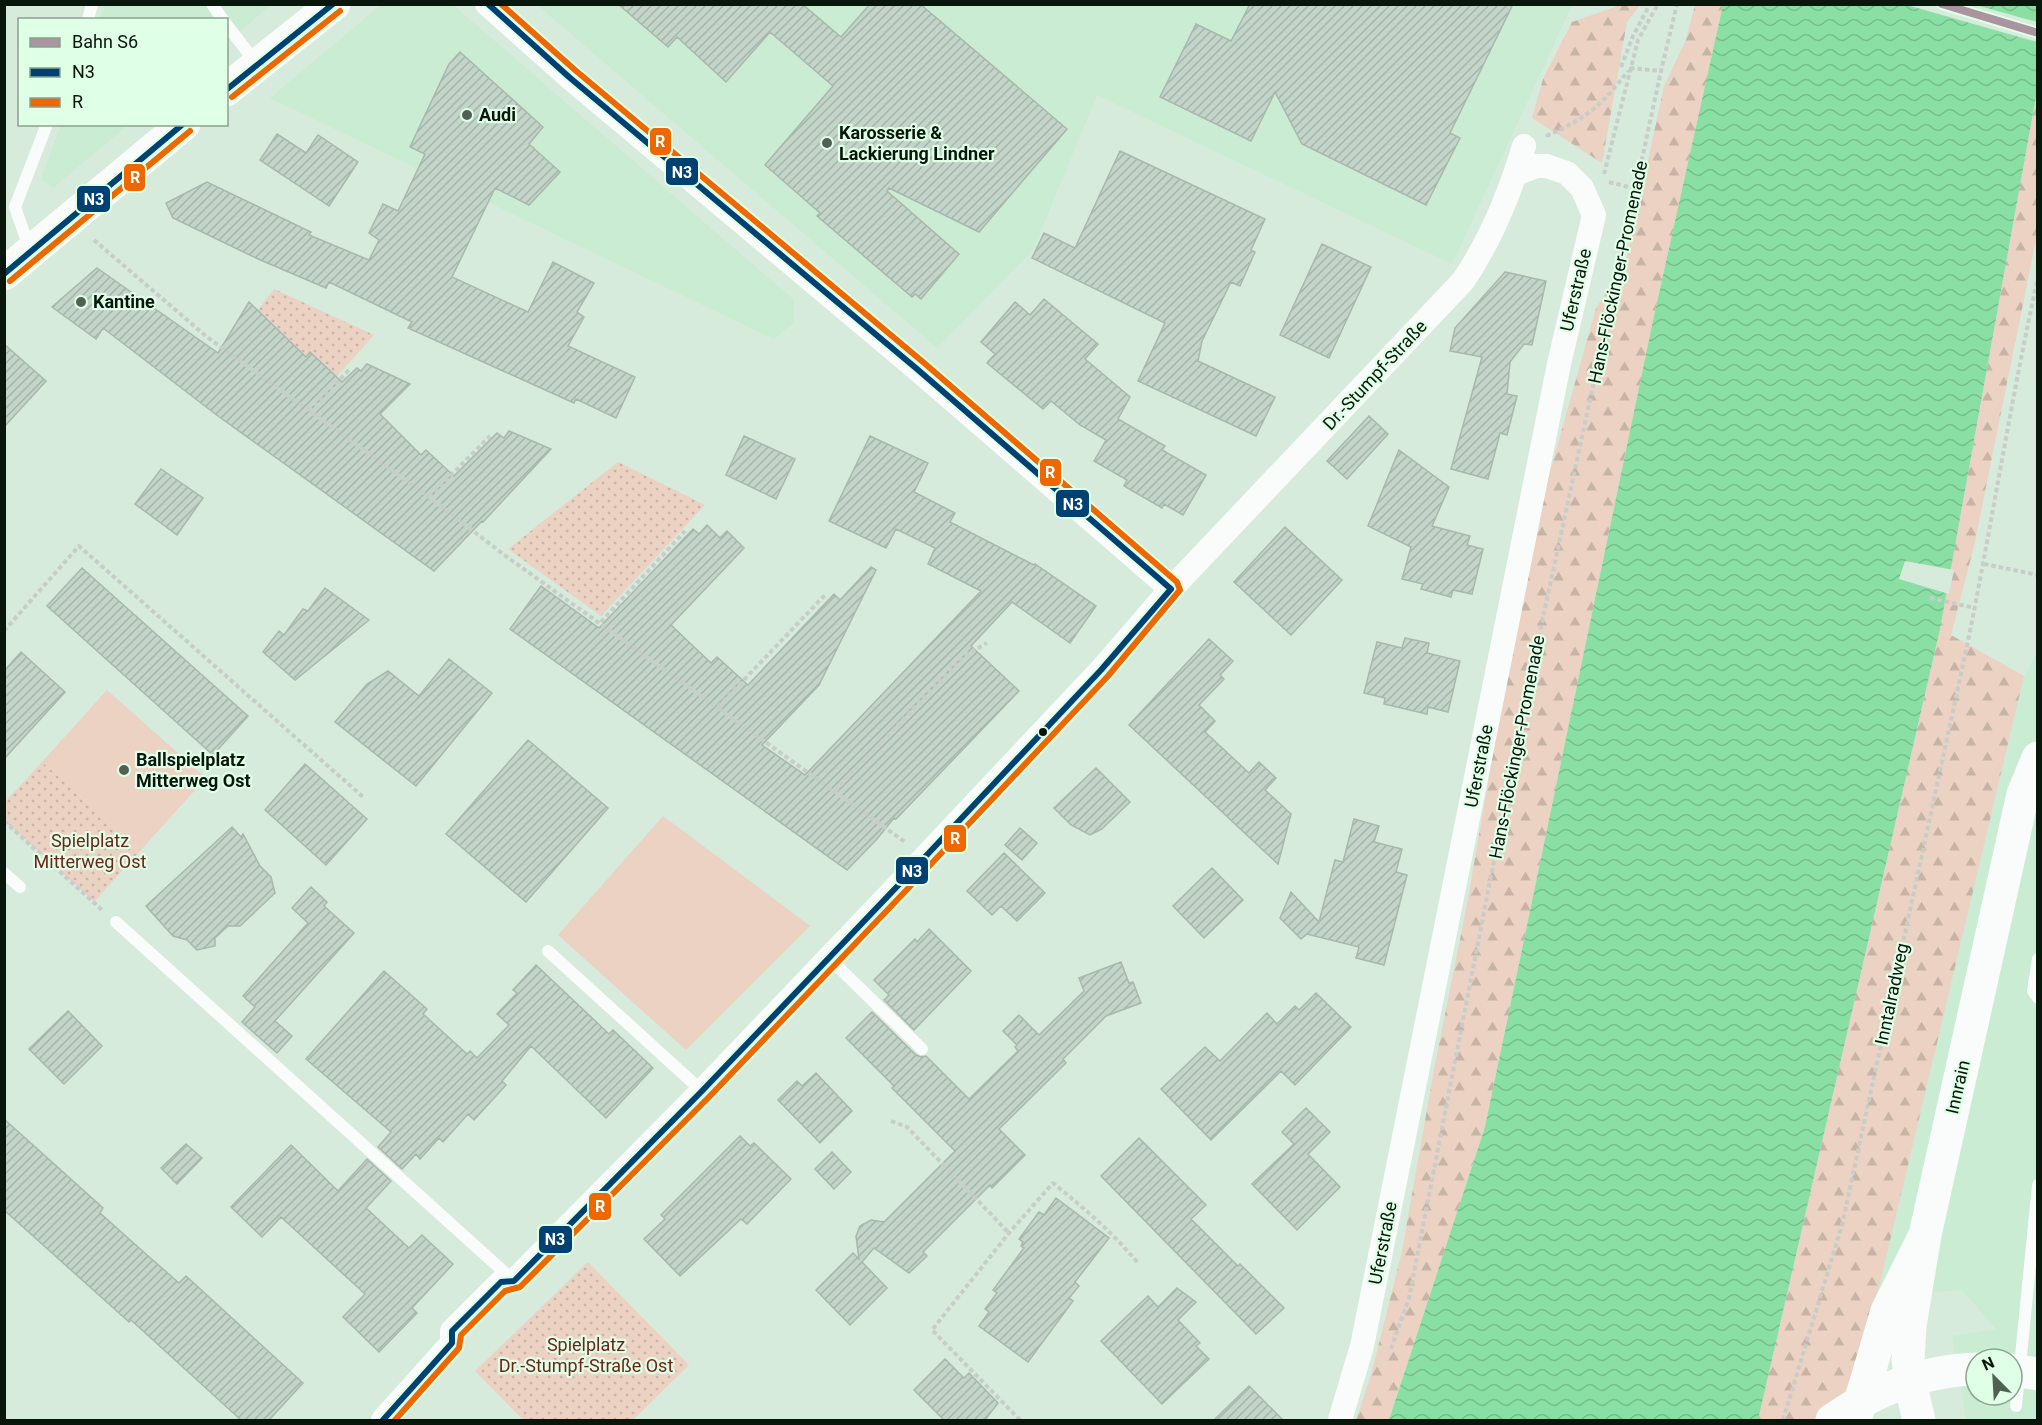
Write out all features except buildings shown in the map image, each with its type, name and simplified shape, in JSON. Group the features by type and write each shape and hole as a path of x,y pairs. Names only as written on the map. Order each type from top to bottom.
{"main road":[{"path":"228,88 334,4"},
{"path":"4,274 182,126"},
{"name":"Innrain","path":"1919,1420 1912,1395 1908,1360 1910,1326 1925,1235 2023,794 2037,760"},
{"path":"1855,1420 1887,1311 1925,1235"},
{"path":"1832,1420 1862,1401 1892,1387 1932,1375 1964,1371"}],"street":[{"path":"487,4 569,77 916,369 1172,589"},
{"name":"Dr.-Stumpf-Straße","path":"383,1420 452,1343 464,1343 513,1294 514,1281 702,1091 1064,710 1172,589 1463,281 1482,254 1524,146"},
{"name":"Uferstraße","path":"1340,1420 1362,1346 1559,364 1594,215 1582,188 1567,173 1547,166 1536,166 1515,174"}],"lane":[{"path":"212,4 222,18"},
{"path":"228,27 257,64"},
{"path":"30,252 15,207 46,126"},
{"path":"4,873 20,887"},
{"path":"116,922 514,1281"},
{"path":"548,951 702,1091"},
{"path":"828,958 922,1049"},
{"path":"2037,959 2033,992 2037,998"},
{"path":"2022,1347 2037,1185"}],"path":[{"path":"1622,67 1633,36 1650,4"},
{"path":"1636,189 1603,180 1638,40 1658,4"},
{"name":"Hans-Flöckinger-Promenade","path":"1390,1351 1409,1298 1526,701 1677,4"},
{"path":"1942,4 2037,32"},
{"path":"1630,68 1661,71"},
{"path":"1524,146 1569,127 1585,117 1608,98 1630,68"},
{"path":"94,240 207,337 429,497 507,557 601,622 899,838"},
{"name":"Inntalradweg","path":"1783,1420 1842,1225 1975,608 2021,352 2037,277"},
{"path":"309,411 350,369"},
{"path":"429,497 490,436"},
{"path":"601,622 685,531"},
{"path":"4,631 79,546 363,796"},
{"path":"1984,564 2037,574"},
{"path":"718,707 825,595"},
{"path":"1930,598 1975,608"},
{"path":"835,791 965,655 987,643"},
{"path":"4,822 116,922"},
{"path":"891,1121 907,1127 1009,1233"},
{"path":"1020,1420 932,1330 1009,1233 1053,1183 1096,1217 1117,1237 1138,1263"}],"shaded area":[{"path":"104,5 271,5 228,41 228,18 101,18"},
{"path":"381,5 453,5 794,300 794,322 774,339 270,98"},
{"path":"537,5 1572,5 1452,264 1097,95 1033,250 937,348"},
{"path":"60,126 127,126 53,188 41,179"},
{"path":"2037,653 2037,1420 1966,1419 1952,1336 1996,1329 1962,1290 1877,1296 2024,676"}],"green space":[{"path":"1615,5 1640,5 1627,22 1602,163 1532,118 1543,79 1572,22 1615,7"},
{"path":"1695,5 1723,5 1654,316 1485,1127 1389,1420 1356,1420 1371,1375 1402,1251 1433,1075 1468,899 1505,683 1548,479 1596,308 1626,262 1664,86 1686,40"},
{"path":"2037,91 2037,235 1974,546 1951,635 2024,676 1877,1296 1836,1420 1758,1420 1940,629"},
{"path":"274,289 374,335 336,377 310,352 306,357 258,310"},
{"path":"618,462 705,505 601,616 508,549"},
{"name":"Ballspielplatz Mitterweg Ost","path":"107,690 206,778 141,850 42,762"},
{"name":"Spielplatz Mitterweg Ost","path":"42,762 141,850 94,902 5,821 5,802"},
{"path":"663,816 810,926 686,1050 558,935"},
{"name":"Spielplatz Dr.-Stumpf-Straße Ost","path":"588,1262 689,1365 633,1420 523,1420 475,1371"}],"water":[{"path":"1723,5 2037,5 2037,91 1940,629 1758,1420 1389,1420 1485,1127 1654,316"}],"pier":[{"path":"1907,5 1976,5 2037,22 2037,42"},
{"path":"1905,561 1954,570 1949,594 1899,579"}],"rail line":[{"name":"S6","path":"1942,4 2038,33"}],"transit line":[{"name":"N3","path":"228,88 333,4"},
{"name":"N3","path":"383,1420 452,1343 452,1331 501,1282 514,1281 702,1091 1101,670 1171,589 917,369 569,77 488,4"},
{"name":"R","path":"395,1420 459,1348 461,1335 505,1291 520,1287 709,1097 1108,676 1180,590 1177,582 923,362 575,70 501,4"},
{"name":"R","path":"232,97 340,11"},
{"name":"N3","path":"4,274 181,126"},
{"name":"R","path":"10,281 190,131"}],"place":[{"name":"Audi","path":"467,115"},
{"name":"Karosserie & Lackierung Lindner","path":"827,143"},
{"name":"Kantine","path":"81,302"},
{"name":"Ballspielplatz Mitterweg Ost","path":"124,770"}]}
